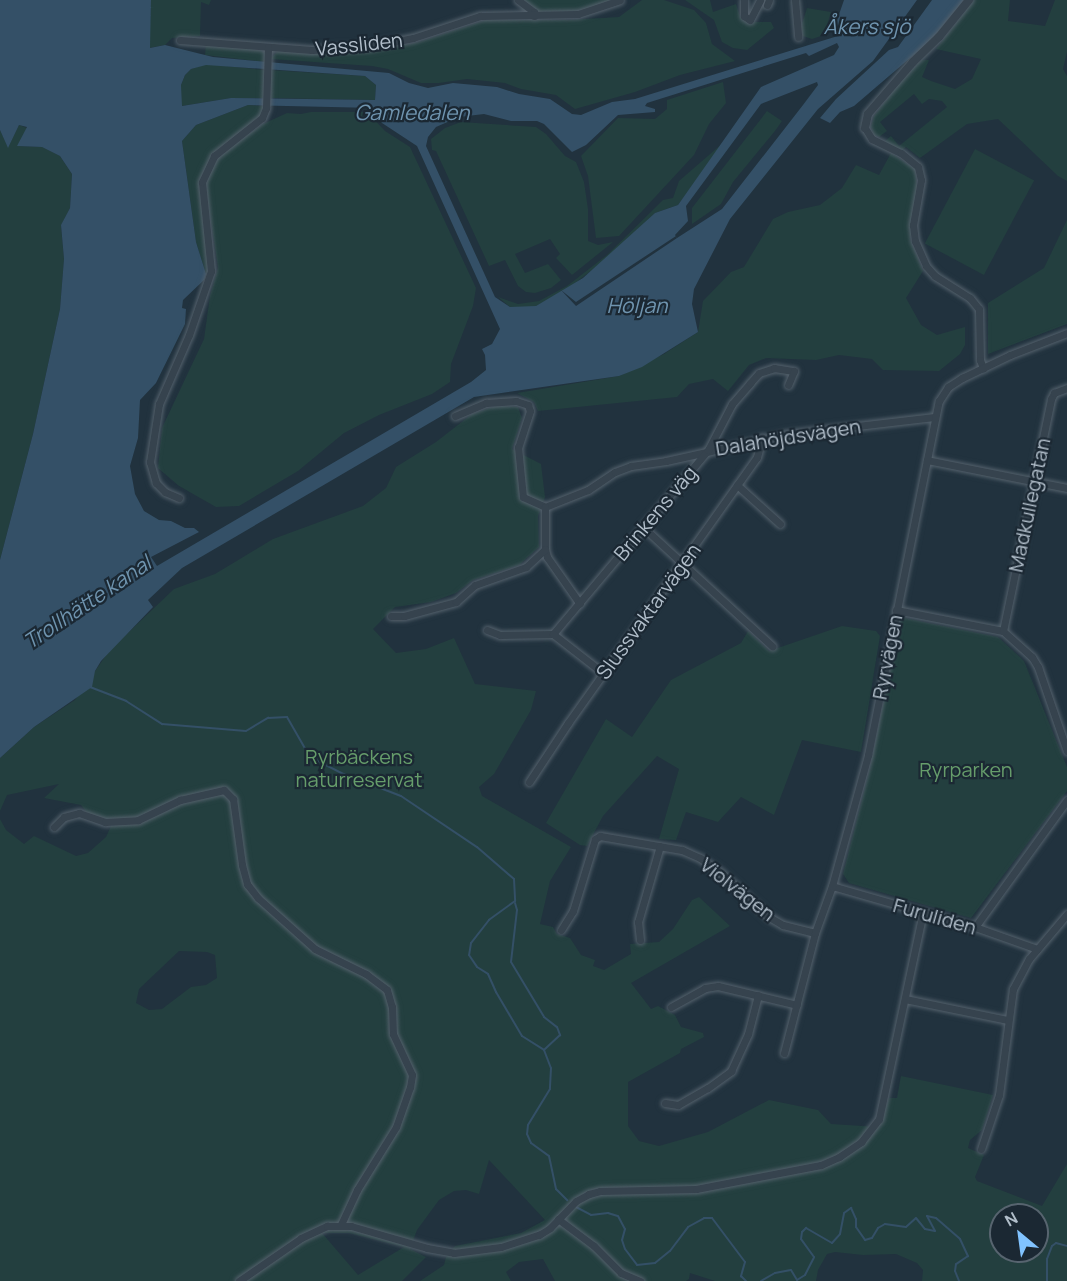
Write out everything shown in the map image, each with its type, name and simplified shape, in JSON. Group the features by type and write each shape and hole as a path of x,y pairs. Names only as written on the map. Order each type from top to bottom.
{"street":[{"path":"518,0 534,12 534,16"},
{"name":"Vassliden","path":"180,40 312,50 368,47 413,38 480,16 534,16 590,12 620,0"},
{"path":"744,0 744,16 750,20 760,0"},
{"path":"795,0 798,37"},
{"path":"969,0 939,37 913,62 868,114 865,128 872,139 901,153 918,167 921,180 913,225 915,241 926,266 935,276 970,298 980,309 980,360 983,368"},
{"path":"179,498 165,492 156,483 151,471 151,456 159,404 210,277 211,264 202,182 210,161 258,123 266,108 268,47"},
{"name":"Ryrvägen","path":"784,1053 815,933 832,886 868,755 939,401 948,387 983,368 1067,333"},
{"name":"Brinkens väg","path":"553,634 708,450 732,405 759,373 774,368 794,371 788,385"},
{"name":"Madkullegatan","path":"1003,631 1051,399 1053,393 1067,388"},
{"path":"455,416 486,403 516,401 528,405 530,411 519,447 523,497 545,507 544,549 554,570 580,604"},
{"name":"Dalahöjdsvägen","path":"545,507 588,490 620,469 666,461 762,438 935,417"},
{"name":"Slussvaktarvägen","path":"529,782 603,673 757,457 762,438"},
{"path":"927,460 1067,488"},
{"path":"737,485 780,524"},
{"path":"643,527 772,646"},
{"path":"391,616 404,616 456,602 476,585 526,567 544,549"},
{"path":"896,610 1003,631 1032,657 1038,666 1067,751"},
{"path":"487,630 500,635 553,634 603,673"},
{"path":"54,827 71,814 79,813 105,822 138,820 196,795 224,790 229,792 233,799 247,884 258,898 315,949 382,985 390,998 393,1034 412,1076 396,1127 357,1190 341,1225"},
{"path":"975,927 1067,800"},
{"name":"Violvägen","path":"561,930 573,911 596,839 600,836 682,850 700,858 720,872 769,917 783,924 815,933"},
{"path":"640,940 638,922 660,846"},
{"name":"Furuliden","path":"832,886 975,927 1037,949"},
{"path":"239,1281 301,1238 327,1226 341,1225 427,1248 454,1252 519,1243 539,1235 583,1197 600,1191 696,1189 821,1165 850,1150 872,1130 879,1119 923,912"},
{"path":"981,1149 999,1095 1007,1020 1013,989 1037,949 1067,914"},
{"path":"671,1006 705,988 718,986 797,1005"},
{"path":"664,1103 678,1105 708,1088 731,1071 748,1034 758,995"},
{"path":"905,999 1007,1020"},
{"path":"558,1219 594,1246 621,1273 640,1281"}],"green space":[{"path":"151,0 211,0 209,5 201,2 200,36 172,38 165,45 149,48"},
{"path":"523,0 614,0 589,9 541,13"},
{"path":"642,0 664,0 694,10 706,23 712,44 735,61 680,75 635,92 575,109 556,95 521,89 505,83 467,79 421,83 388,69 372,66 270,59 278,51 323,54 380,50 419,42 486,20 568,20 619,17"},
{"path":"685,0 710,0 713,12 736,4 740,16 753,22 771,22 774,28 747,50 733,48 722,42 714,20"},
{"path":"974,0 1010,0 1008,21 1045,26 1055,0 1067,0 1067,52 1063,69 1067,76 1067,181 1058,176 998,119 967,124 920,158 906,147 901,151 889,145 885,141 891,136 899,146 947,107 942,101 929,99 922,104 914,94 880,122 887,131 879,137 874,135 871,127 874,116 921,60 929,60 922,77 931,81 955,89 972,79 981,59 936,49"},
{"path":"807,8 831,12 824,35 812,39 803,36 801,27"},
{"path":"206,45 251,48 265,52 265,62 205,55"},
{"path":"206,64 265,70 265,98 231,98 181,106 181,85 185,75 191,69"},
{"path":"270,70 365,76 376,85 375,100 270,98"},
{"path":"723,82 726,103 709,124 694,155 619,236 596,238 588,176 581,156 618,118 655,119 667,109 667,100"},
{"path":"248,105 264,106 264,113 214,156 202,182 211,271 206,274 196,242 182,141 196,125"},
{"path":"767,111 782,121 733,182 721,204 692,224 692,208"},
{"path":"367,112 385,131 410,147 476,288 473,306 451,364 450,382 432,394 379,415 344,433 298,471 239,506 216,507 179,486 158,468 162,428 204,339 210,296 218,267 205,183 211,166 224,152 263,124 287,113"},
{"path":"461,122 536,127 546,134 565,156 576,162 584,182 588,209 588,241 598,245 613,242 572,275 556,258 560,254 550,239 515,254 525,273 548,264 561,280 551,288 535,293 526,292 518,286 505,260 489,266 436,151 432,150 431,139 445,128"},
{"path":"19,125 27,128 18,146 42,147 60,156 72,174 70,208 61,226 64,259 60,309 33,434 0,560 0,130 8,147"},
{"path":"724,142 678,205 655,213 604,261 562,293 525,309 510,307 498,297 518,304 539,301 567,286 607,255 663,200 673,198 679,181"},
{"path":"975,149 1034,180 984,275 925,243"},
{"path":"891,153 915,169 917,185 910,239 923,271 906,298 921,325 937,335 965,327 965,345 960,354 939,371 883,370 872,359 839,355 816,360 766,358 749,365 728,391 713,379 689,384 677,397 538,411 534,402 517,393 619,376 664,354 698,332 703,301 731,272 744,267 773,219 788,212 820,205 842,188 856,165 879,175"},
{"path":"1067,220 1067,324 988,354 988,303 1044,268"},
{"name":"Ryrbäckens naturreservat","path":"496,406 518,407 522,418 512,449 541,464 545,497 538,516 539,547 519,565 473,580 456,593 431,602 395,607 373,629 396,653 426,649 454,638 475,684 536,691 531,710 494,774 479,787 482,796 571,847 550,881 540,924 553,927 557,934 570,938 581,955 595,960 593,966 604,970 631,954 630,944 659,942 673,929 692,900 699,897 730,926 631,983 651,1009 658,1006 675,1015 681,1027 703,1033 704,1037 628,1082 628,1126 639,1141 659,1146 708,1132 769,1100 818,1110 831,1124 879,1127 889,1098 897,1098 901,1076 993,1095 982,1130 970,1140 968,1148 984,1155 975,1177 977,1181 1034,1203 989,1203 989,1263 1049,1263 1049,1203 1044,1203 1067,1164 1067,1281 922,1281 923,1270 917,1263 896,1254 863,1255 835,1252 827,1254 818,1270 816,1281 715,1281 690,1273 686,1281 555,1281 543,1259 519,1262 506,1272 511,1281 420,1281 444,1265 446,1257 455,1246 521,1233 545,1220 489,1160 479,1194 466,1190 454,1191 439,1200 417,1230 410,1249 426,1257 402,1281 0,1281 0,819 6,830 24,844 34,836 76,856 88,853 106,837 111,826 107,820 88,814 81,805 44,798 59,784 7,795 0,811 0,758 34,727 75,700 109,651 174,589 215,574 273,539 363,506 386,488 396,467 436,442 472,414","holes":["179,951 207,952 215,955 217,978 206,985 191,987 162,1009 149,1010 136,1003 139,989","322,1233 349,1233 404,1247 358,1275"]},
{"name":"Ryrparken","path":"904,618 998,637 1024,661 1067,767 1067,791 971,918 849,883 843,874 870,768 900,621"},
{"path":"842,626 876,631 880,636 861,752 802,740 774,815 741,797 718,822 686,812 676,840 659,839 679,769 657,756 603,816 587,846 580,845 546,823 606,719 632,737 671,680 741,643 748,631 769,651"}],"water":[{"path":"0,0 151,0 150,48 165,45 213,57 389,73 409,83 428,88 453,83 497,87 519,94 550,99 572,114 581,115 612,102 635,99 841,35 840,30 835,26 844,0 917,0 873,61 818,109 730,219 694,289 692,304 698,332 642,367 619,376 474,397 182,568 148,600 153,607 101,661 95,671 92,687 34,727 0,758 0,560 33,434 60,309 64,259 61,225 70,208 72,174 60,156 42,147 17,146 27,127 19,125 8,148 0,130","holes":["837,43 839,47 834,55 761,87 678,205 655,213 583,278 536,306 510,307 495,297 426,146 428,137 436,127 459,117 484,114 511,121 537,121 544,124 572,152 586,145 618,115 655,112 655,109 645,106 647,103 806,53 809,56","206,65 365,76 376,85 375,100 231,98 182,106 181,85 185,75 191,69","817,82 818,85 722,209 677,238 675,235 688,221 686,206 761,104","248,105 375,108 375,115 382,123 417,146 500,329 492,344 482,349 485,355 486,370 471,382 157,566 151,557 199,532 194,528 185,528 171,521 159,520 144,511 135,494 130,466 138,438 140,400 156,383 185,324 186,309 182,308 183,300 204,280 206,274 196,242 182,141 196,125"]},
{"name":"Åkers sjö","path":"932,0 964,0 930,41 854,106 840,112 830,123 820,118 836,99 889,50 898,47"}],"pier":[{"path":"676,236 677,238 576,306 561,290 576,302"}],"waterway":[{"path":"90,687 126,701 162,724 246,731 268,718 287,717 310,757 344,774 401,796 477,847 514,879 515,901 489,920 471,943 469,955 477,967 488,974 522,1036 544,1050 551,1068 550,1089 528,1125 527,1134 531,1143 549,1156 556,1189 567,1200"},
{"path":"515,903 517,910 511,962 544,1017 557,1027 560,1035 544,1050"},
{"path":"576,1207 591,1215 608,1213 618,1216 625,1229 622,1240 625,1249 637,1265 655,1263 670,1251 688,1227 704,1218 712,1218 745,1262 741,1276 746,1281"},
{"path":"761,1281 775,1273 791,1270 797,1280 805,1275 814,1257 801,1239 802,1232 806,1228 832,1243 840,1234 844,1213 851,1208 856,1219 856,1227 865,1240 872,1238 878,1228 885,1224 906,1227 916,1218 925,1229 935,1231 927,1216 936,1218 960,1239 968,1256 956,1264 955,1271 959,1281"},
{"path":"1047,1281 1047,1259 1052,1246 1056,1243 1067,1246"}],"water label":[{"name":"Gamledalen","path":"412,112"},
{"name":"Höljan","path":"637,305"},
{"name":"Trollhätte kanal","path":"87,602"}]}
